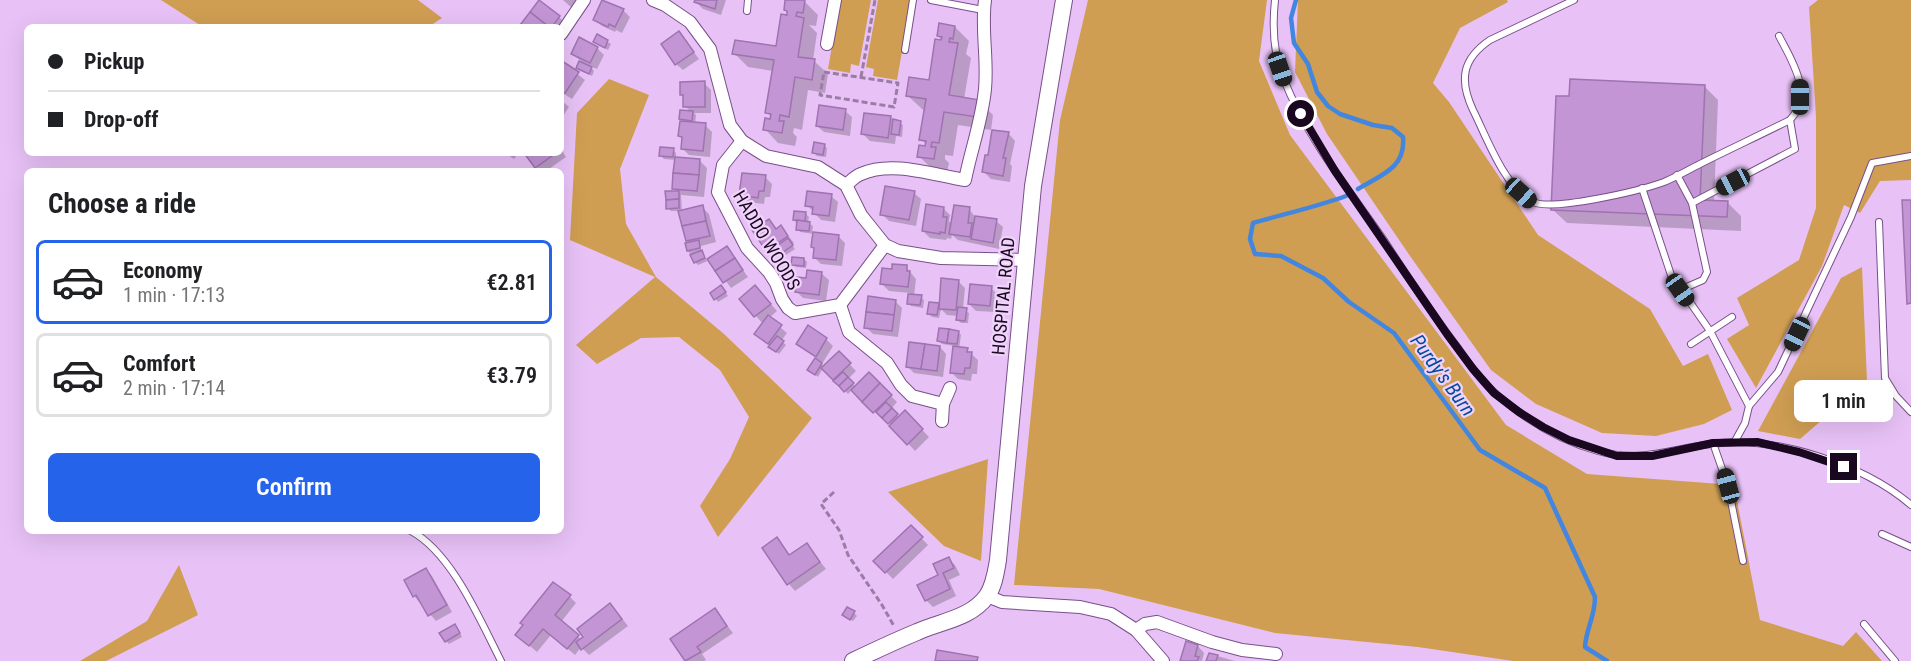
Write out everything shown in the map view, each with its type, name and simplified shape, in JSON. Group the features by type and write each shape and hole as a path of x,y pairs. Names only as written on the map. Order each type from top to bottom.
{"main road":[{"name":"HOSPITAL ROAD","path":"987,596 993,584 998,560 1033,186 1064,0"},
{"path":"853,661 901,638 960,617 975,608 987,596"}],"street":[{"path":"564,30 584,0"},
{"path":"827,44 835,0"},
{"path":"662,2 690,22 710,49 730,125 742,141 766,156 818,167 846,186 861,215 885,245 898,251 941,258 1026,260"},
{"path":"846,186 859,174 877,169 900,169 965,180 985,88 984,5"},
{"name":"HADDO WOODS","path":"742,141 723,165 718,192 747,248 769,272 782,299 795,313 840,305"},
{"path":"885,245 840,305 849,332 887,363 912,396 944,404"},
{"path":"942,421 944,404 950,388"},
{"path":"987,596 1002,602 1080,607 1111,614 1136,630 1163,661"},
{"path":"1136,630 1145,624 1157,622 1212,642 1242,650 1276,654"}],"lane":[{"path":"747,11 748,0"},
{"path":"905,50 913,0"},
{"path":"931,0 984,5"},
{"path":"1275,0 1272,28 1275,57 1284,82 1306,123 1335,171 1434,315 1473,369 1494,393 1543,427 1569,440 1617,456 1652,456 1713,443 1735,441 1776,445 1844,467 1877,481 1911,505"},
{"path":"1575,0 1477,48 1466,68 1466,91 1501,167 1510,181 1532,202 1555,206 1664,182 1790,120 1797,113 1800,81 1779,36"},
{"path":"1692,203 1795,149 1790,120"},
{"path":"1735,441 1745,423 1749,406 1778,372 1851,218 1872,163 1911,156"},
{"path":"1677,176 1692,203 1707,272 1703,280 1680,290"},
{"path":"1642,188 1663,257 1671,275 1710,331 1749,406"},
{"path":"1879,222 1885,378 1896,396 1911,412"},
{"path":"1691,344 1732,317"},
{"path":"1713,443 1728,486 1743,561"},
{"path":"416,534 426,540 443,558 476,611 501,661"},
{"path":"1882,534 1911,548"},
{"path":"1864,624 1895,661"}],"path":[{"path":"861,77 874,0"},
{"path":"824,72 861,77 898,83 894,107 820,95 824,72"},
{"path":"834,492 821,504 839,530 848,555 901,638"}],"shaded area":[{"path":"161,0 418,0 442,18 433,24 198,24"},
{"path":"840,0 871,0 859,66 851,64 850,73 828,69"},
{"path":"878,0 911,0 897,80 873,76 874,69 866,67"},
{"path":"1088,0 1267,0 1259,61 1290,135 1506,425 1587,474 1734,485 1760,620 1843,646 1856,632 1882,661 1513,661 1418,647 1275,633 1099,589 1014,585 1060,120"},
{"path":"1298,0 1507,0 1508,2 1460,28 1433,83 1449,102 1538,235 1650,309 1683,366 1708,354 1732,410 1704,424 1656,436 1602,433 1536,404 1491,370 1327,134 1295,72"},
{"path":"1818,0 1911,0 1911,180 1880,181 1860,213 1844,205 1822,266 1756,388 1727,339 1749,325 1737,298 1799,260 1816,208 1816,117 1809,7"},
{"path":"609,79 649,95 620,169 626,224 656,277 724,334 812,418 718,537 700,506 730,459 749,417 720,370 679,337 641,338 597,364 576,345 655,277 570,240 577,113"},
{"path":"1862,267 1867,381 1800,439 1758,431 1841,278"},
{"path":"988,459 981,561 944,546 888,492"},
{"path":"179,565 198,615 106,661 80,661 147,621"}],"building":[{"path":"539,0 560,16 554,24 545,24 530,12"},
{"path":"602,0 624,9 615,27 609,24 608,27 593,20"},
{"path":"695,0 717,0 715,9 694,2"},
{"path":"785,0 805,0 803,13 797,12 796,16 804,18 798,57 815,59 812,80 795,77 789,117 780,115 779,121 784,121 782,133 763,130 765,118 770,119 771,114 765,113 774,60 732,54 735,40 776,46 781,14 787,15 787,11 784,10"},
{"path":"530,12 545,24 521,24"},
{"path":"939,23 955,26 953,39 950,38 949,42 958,43 949,95 980,100 977,117 944,112 939,143 932,142 931,147 936,147 934,159 917,157 919,145 925,146 926,141 919,140 926,99 906,96 909,77 929,80 935,39 941,40 942,37 937,36"},
{"path":"679,31 694,52 675,65 661,44"},
{"path":"597,34 608,40 605,48 593,42"},
{"path":"579,37 598,47 590,63 571,54"},
{"path":"579,61 592,67 589,74 576,68"},
{"path":"564,62 579,72 564,92"},
{"path":"1570,79 1705,85 1700,200 1728,201 1727,217 1551,210 1556,96 1569,96"},
{"path":"705,81 705,107 683,107 680,82"},
{"path":"819,105 846,109 843,130 816,126"},
{"path":"680,110 693,111 692,121 679,119"},
{"path":"864,113 891,116 888,138 861,134"},
{"path":"893,119 901,121 899,135 891,134"},
{"path":"680,121 706,123 703,151 681,149 682,137 678,136"},
{"path":"992,130 1009,132 1003,158 1006,158 1003,176 982,172 985,155 988,155"},
{"path":"814,142 825,144 823,155 812,153"},
{"path":"660,147 674,148 673,157 659,156"},
{"path":"526,156 552,156 535,168"},
{"path":"675,157 700,159 699,175 673,173"},
{"path":"673,173 699,175 697,191 672,189"},
{"path":"742,173 766,175 764,191 759,191 758,198 739,195"},
{"path":"885,186 915,191 909,220 880,215"},
{"path":"665,191 679,191 679,199 666,200"},
{"path":"807,191 832,194 829,216 812,214 813,207 805,206"},
{"path":"679,199 679,208 666,209 666,200"},
{"path":"1902,200 1911,200 1911,303 1907,304"},
{"path":"926,204 944,207 943,217 947,217 945,233 922,231"},
{"path":"703,205 706,221 682,226 678,211"},
{"path":"954,205 970,207 968,223 972,223 970,237 949,234"},
{"path":"794,211 806,212 805,221 793,220"},
{"path":"975,216 997,219 993,243 971,239"},
{"path":"769,219 776,229 781,225 788,236 766,251 752,230"},
{"path":"797,220 810,222 809,231 796,230"},
{"path":"706,221 710,236 686,241 682,226"},
{"path":"813,232 839,235 836,260 813,258 814,248 811,247"},
{"path":"788,238 793,245 782,253 777,246"},
{"path":"699,240 700,248 687,251 685,243"},
{"path":"727,246 735,258 715,271 707,259"},
{"path":"702,250 705,258 694,263 690,255"},
{"path":"792,257 804,258 804,266 791,265"},
{"path":"735,258 743,270 723,283 715,271"},
{"path":"892,264 907,265 907,271 910,271 908,287 880,284 882,268 892,269"},
{"path":"807,270 822,272 819,295 795,292 797,277 806,278"},
{"path":"941,278 959,280 956,310 939,309"},
{"path":"970,284 992,286 990,306 968,304"},
{"path":"721,285 726,292 714,300 710,293"},
{"path":"755,285 771,304 754,317 739,299"},
{"path":"908,294 922,295 920,305 907,304"},
{"path":"868,296 896,300 894,315 866,312"},
{"path":"929,302 939,303 937,315 927,314"},
{"path":"958,307 967,308 965,321 956,320"},
{"path":"866,312 894,315 892,331 864,328"},
{"path":"768,315 782,325 768,344 754,334"},
{"path":"808,325 827,338 816,357 796,344"},
{"path":"939,328 949,329 947,343 937,341"},
{"path":"949,329 959,331 957,344 947,343"},
{"path":"777,336 784,341 776,352 768,347"},
{"path":"909,342 925,344 921,369 906,367"},
{"path":"925,344 940,346 937,371 921,369"},
{"path":"953,346 968,348 967,352 972,352 970,368 965,368 964,374 950,373"},
{"path":"839,351 851,363 833,380 821,368"},
{"path":"815,358 822,363 815,375 807,370"},
{"path":"843,372 848,377 839,386 833,381"},
{"path":"869,372 880,383 862,402 851,390"},
{"path":"848,377 854,383 844,392 839,386"},
{"path":"880,383 892,395 873,413 862,402"},
{"path":"886,402 892,408 882,418 876,412"},
{"path":"892,408 898,414 888,424 882,418"},
{"path":"905,410 923,429 907,445 889,426"},
{"path":"911,525 923,537 885,573 873,561"},
{"path":"777,537 789,555 807,543 820,562 787,585 762,548"},
{"path":"949,557 954,568 943,573 950,589 925,601 917,585 938,575 933,564"},
{"path":"426,568 447,605 428,616 416,595 413,597 404,580"},
{"path":"553,582 571,595 555,615 579,635 567,649 543,629 529,646 515,635 523,625 520,623"},
{"path":"610,603 622,619 581,650 576,642 583,637 577,629"},
{"path":"847,607 855,611 850,620 842,615"},
{"path":"715,608 727,626 697,647 701,652 685,661 670,639"},
{"path":"455,624 460,633 445,642 439,633"},
{"path":"1186,641 1198,645 1195,656 1199,657 1197,661 1180,661"},
{"path":"937,650 978,657 977,661 935,661"},
{"path":"1209,653 1218,655 1216,661 1206,661"}],"waterway":[{"name":"Purdy's Burn","path":"1296,0 1291,18 1294,43 1308,64 1317,92 1328,106 1340,114 1373,125 1392,128 1403,137 1403,148 1396,163 1383,175 1358,189"},
{"name":"Purdy's Burn","path":"1346,196 1253,223 1250,239 1255,254 1281,256 1323,278 1349,302 1394,333 1480,450 1545,488 1595,597 1585,647 1607,661"}],"route":[{"path":"1301,114 1335,171 1447,334 1494,393 1519,412 1569,440 1617,456 1652,456 1713,443 1757,442 1776,445 1844,467"}]}
